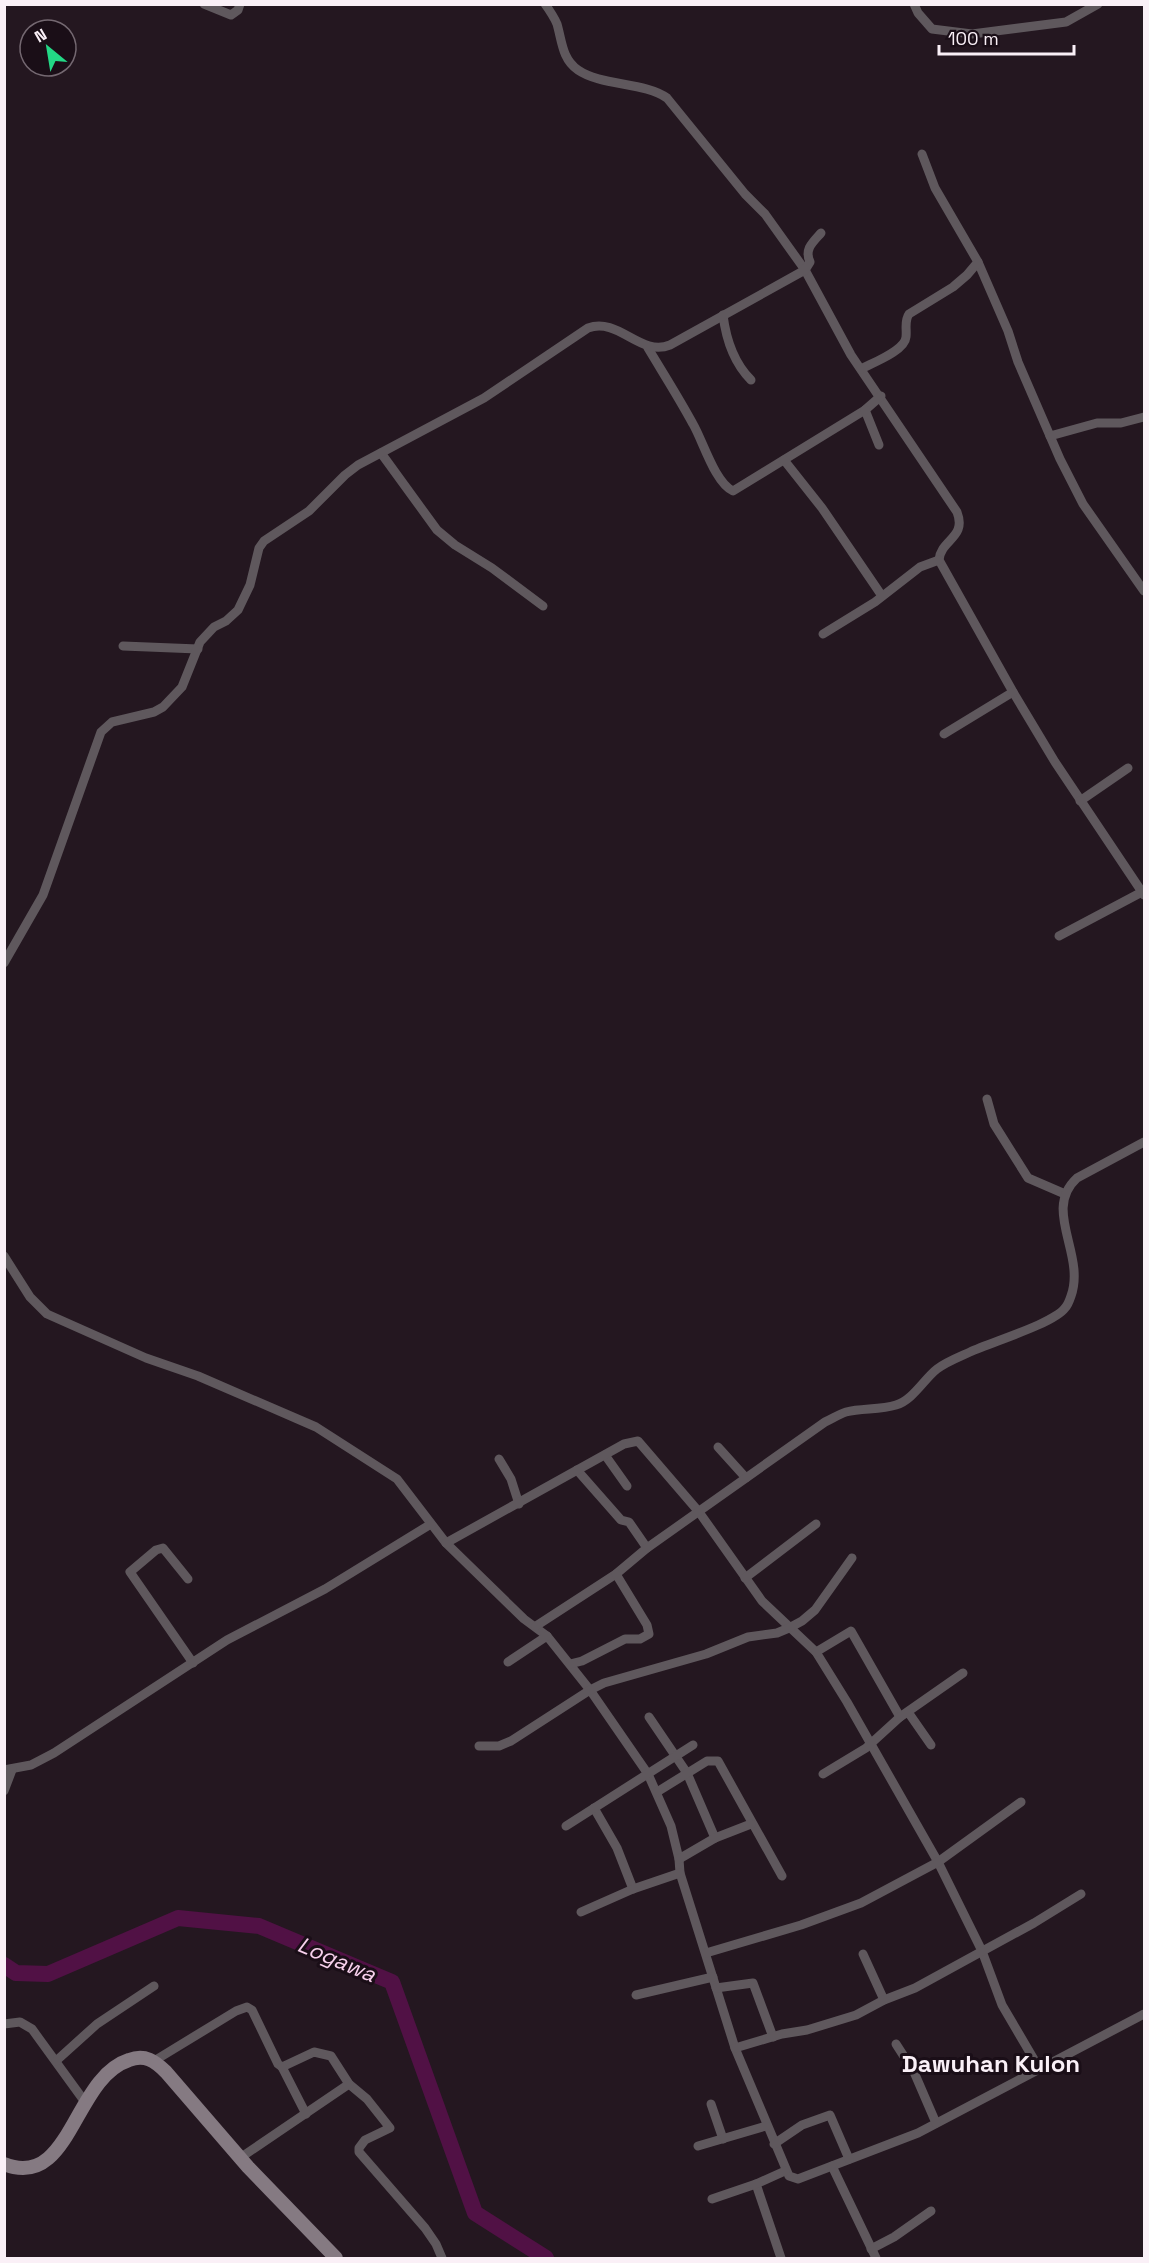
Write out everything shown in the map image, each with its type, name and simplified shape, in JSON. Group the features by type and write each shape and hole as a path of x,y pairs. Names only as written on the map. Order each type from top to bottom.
{"main road":[{"path":"4,2164 21,2169 32,2168 47,2161 67,2135 99,2080 115,2066 136,2058 154,2061 240,2158 336,2259"}],"street":[{"path":"204,4 231,15 238,10 240,4"},
{"path":"545,4 556,22 564,53 578,70 655,92 667,98 745,194 765,214 805,270 861,369 957,512 961,522 958,531 941,551 939,560 1013,692 1080,801 1143,893 1059,936"},
{"path":"914,4 918,13 932,29 972,34 1066,22 1098,4"},
{"path":"922,154 935,188 978,262 1050,436 1083,504 1144,591"},
{"path":"4,963 43,895 101,732 112,722 154,712 182,687 200,642 238,610 250,585 259,548 264,541 309,511 352,469 484,398 588,328 602,326 616,330 648,348 663,348 805,270 810,262 807,255 809,246 821,233"},
{"path":"861,369 901,346 906,340 906,318 909,314 953,287 978,262"},
{"path":"723,315 725,334 734,356 751,380"},
{"path":"648,348 695,427 712,465 728,489 736,490 865,410 881,396"},
{"path":"865,410 879,445"},
{"path":"1050,436 1097,423 1121,423 1144,417"},
{"path":"381,453 437,530 543,606"},
{"path":"784,460 822,508 882,596"},
{"path":"823,634 882,596 920,567 939,560"},
{"path":"123,646 198,649"},
{"path":"944,734 1013,692"},
{"path":"1080,801 1128,768"},
{"path":"987,1100 994,1124 1028,1178 1065,1194"},
{"path":"536,1626 616,1574 647,1548 825,1422 844,1413 897,1405 938,1368 1045,1321 1065,1308 1076,1275 1074,1259 1063,1221 1063,1203 1068,1187 1077,1178 1144,1142"},
{"path":"4,1256 30,1297 47,1314 146,1358 198,1376 316,1427 396,1479 446,1543 524,1619 547,1636 590,1689 648,1774 657,1792 671,1826 680,1873 735,2048 789,2176 798,2179 918,2133 1144,2013"},
{"path":"446,1543 624,1444 638,1441 699,1512 762,1601 816,1652 872,1743 938,1862 982,1951 1002,2005 1039,2068"},
{"path":"718,1447 746,1478"},
{"path":"605,1455 627,1486"},
{"path":"499,1459 511,1479 519,1504"},
{"path":"577,1470 621,1520 629,1522 647,1548"},
{"path":"4,1791 8,1770 31,1765 54,1753 227,1640 324,1589 431,1524"},
{"path":"745,1578 816,1524"},
{"path":"188,1579 163,1548 156,1550 130,1572 193,1663"},
{"path":"479,1746 499,1746 511,1741 590,1689 603,1683 706,1654 748,1637 777,1633 789,1628 815,1610 852,1558"},
{"path":"570,1664 582,1661 625,1640 640,1639 649,1634 647,1625 616,1574"},
{"path":"816,1652 851,1631 904,1714 931,1745"},
{"path":"508,1662 547,1636"},
{"path":"824,1774 872,1743 904,1714 963,1673"},
{"path":"649,1717 687,1773 715,1838"},
{"path":"566,1826 693,1745"},
{"path":"657,1792 707,1761 718,1761 751,1824 782,1876"},
{"path":"706,1953 801,1925 861,1903 938,1862 1021,1802"},
{"path":"594,1808 617,1848 633,1889"},
{"path":"679,1859 715,1838 751,1824"},
{"path":"581,1912 633,1889 680,1873"},
{"path":"735,2048 838,2022 915,1988 1081,1894"},
{"path":"863,1954 884,2000"},
{"path":"636,1995 713,1977"},
{"path":"716,1988 753,1983 773,2037"},
{"path":"56,2061 97,2024 154,1986"},
{"path":"154,2061 227,2016 247,2007 252,2010 278,2064 282,2067 306,2114"},
{"path":"4,2024 20,2022 32,2029 85,2102"},
{"path":"896,2044 914,2072 936,2123"},
{"path":"282,2067 314,2052 331,2056 349,2084 367,2099 390,2128 365,2140 359,2152 425,2228 442,2259"},
{"path":"240,2158 349,2084"},
{"path":"711,2104 723,2139"},
{"path":"774,2144 802,2125 830,2115 849,2159"},
{"path":"698,2146 766,2126"},
{"path":"832,2166 876,2259"},
{"path":"712,2199 785,2171"},
{"path":"756,2184 781,2259"},
{"path":"872,2249 931,2211"}],"waterway":[{"name":"Logawa","path":"4,1965 16,1973 48,1974 178,1918 259,1926 392,1982 475,2213 546,2258"}],"district":[{"name":"Dawuhan Kulon","path":"991,2063"}]}
